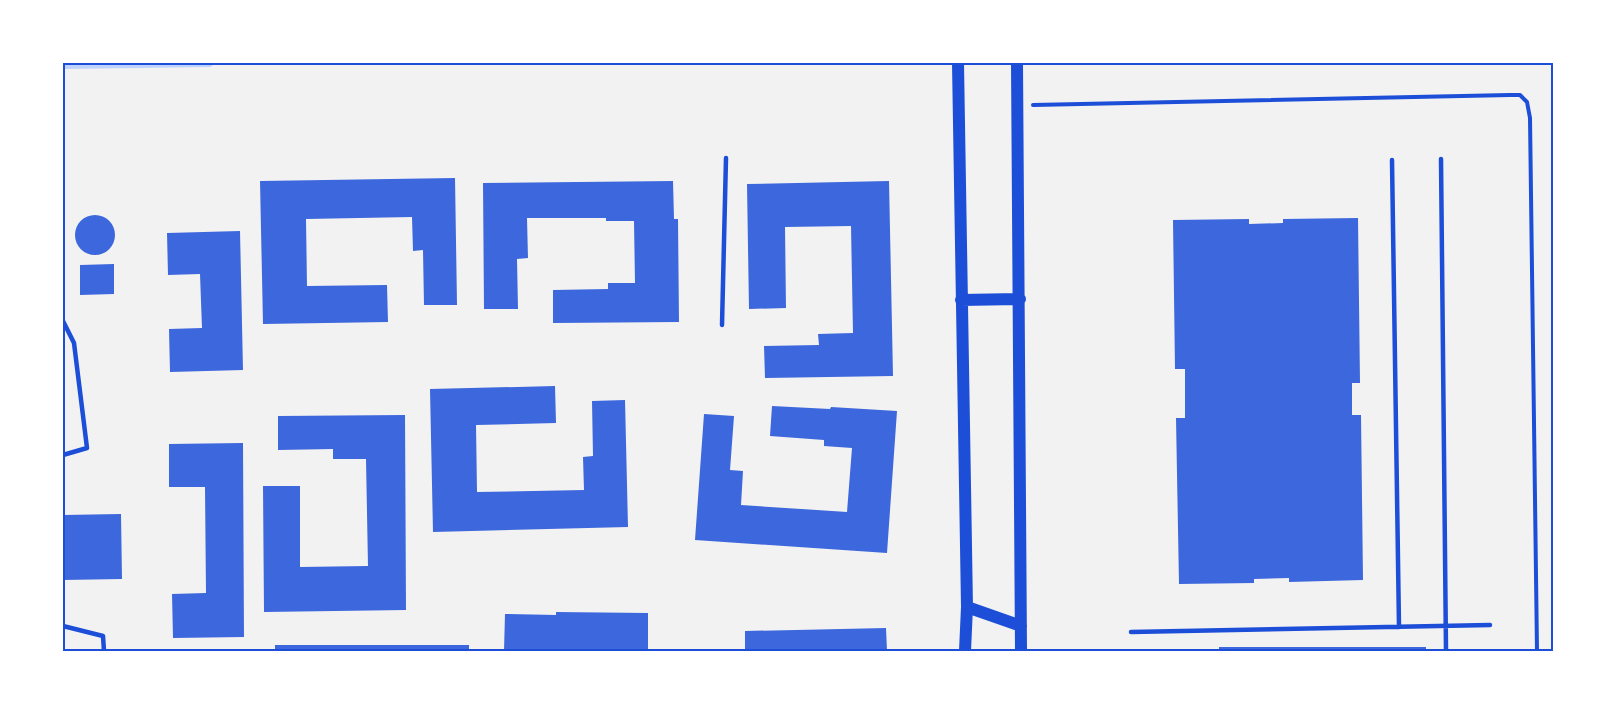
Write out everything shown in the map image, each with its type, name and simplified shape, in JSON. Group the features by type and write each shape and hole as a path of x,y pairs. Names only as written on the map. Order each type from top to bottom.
{"main road":[{"path":"958,63 967,607 965,651"},
{"path":"1017,63 1021,651"},
{"path":"961,300 1020,299"},
{"path":"967,607 1021,626"}],"lane":[{"path":"722,325 726,158"},
{"path":"1441,159 1446,651"},
{"path":"1392,160 1399,627"},
{"path":"63,321 74,343 87,448 63,455"},
{"path":"1131,632 1490,625"},
{"path":"63,626 103,636 104,651"}],"building":[{"path":"455,178 457,305 424,305 423,250 413,251 412,217 306,219 307,286 387,285 388,322 263,324 260,181"},
{"path":"673,181 674,219 678,219 679,322 553,323 553,290 608,289 608,283 635,283 634,221 606,221 606,218 527,218 528,258 517,259 518,309 484,309 483,183"},
{"path":"889,181 893,376 765,378 764,346 819,345 818,334 853,333 851,226 785,227 786,308 749,309 747,184"},
{"path":"95,215 109,221 115,235 109,249 95,255 81,249 75,235 81,221"},
{"path":"1358,218 1360,383 1352,383 1352,415 1361,415 1363,580 1289,582 1289,578 1254,579 1254,583 1179,584 1176,418 1185,418 1185,369 1175,369 1173,220 1249,219 1249,224 1283,223 1283,219"},
{"path":"240,231 243,370 170,372 169,329 202,328 200,274 168,275 167,233"},
{"path":"114,264 114,294 80,295 80,265"},
{"path":"555,386 556,423 476,425 477,492 584,490 583,457 593,456 592,401 625,400 628,527 433,532 430,389"},
{"path":"772,406 897,411 887,553 695,540 704,414 734,416 730,470 743,471 741,505 847,512 852,448 824,446 824,440 770,436"},
{"path":"405,415 406,610 264,612 263,486 300,486 300,567 368,566 366,459 333,459 333,449 278,450 278,416"},
{"path":"243,443 244,637 173,638 172,594 206,593 205,487 169,487 169,444"},
{"path":"121,514 122,579 63,580 63,515"},
{"path":"556,612 648,613 648,651 504,651 505,614 556,615"},
{"path":"886,628 887,651 745,651 745,631"},
{"path":"275,645 469,645 469,651 275,651"},
{"path":"1219,647 1426,647 1426,651 1219,651"}],"waterway":[{"path":"63,65 209,63"}]}
